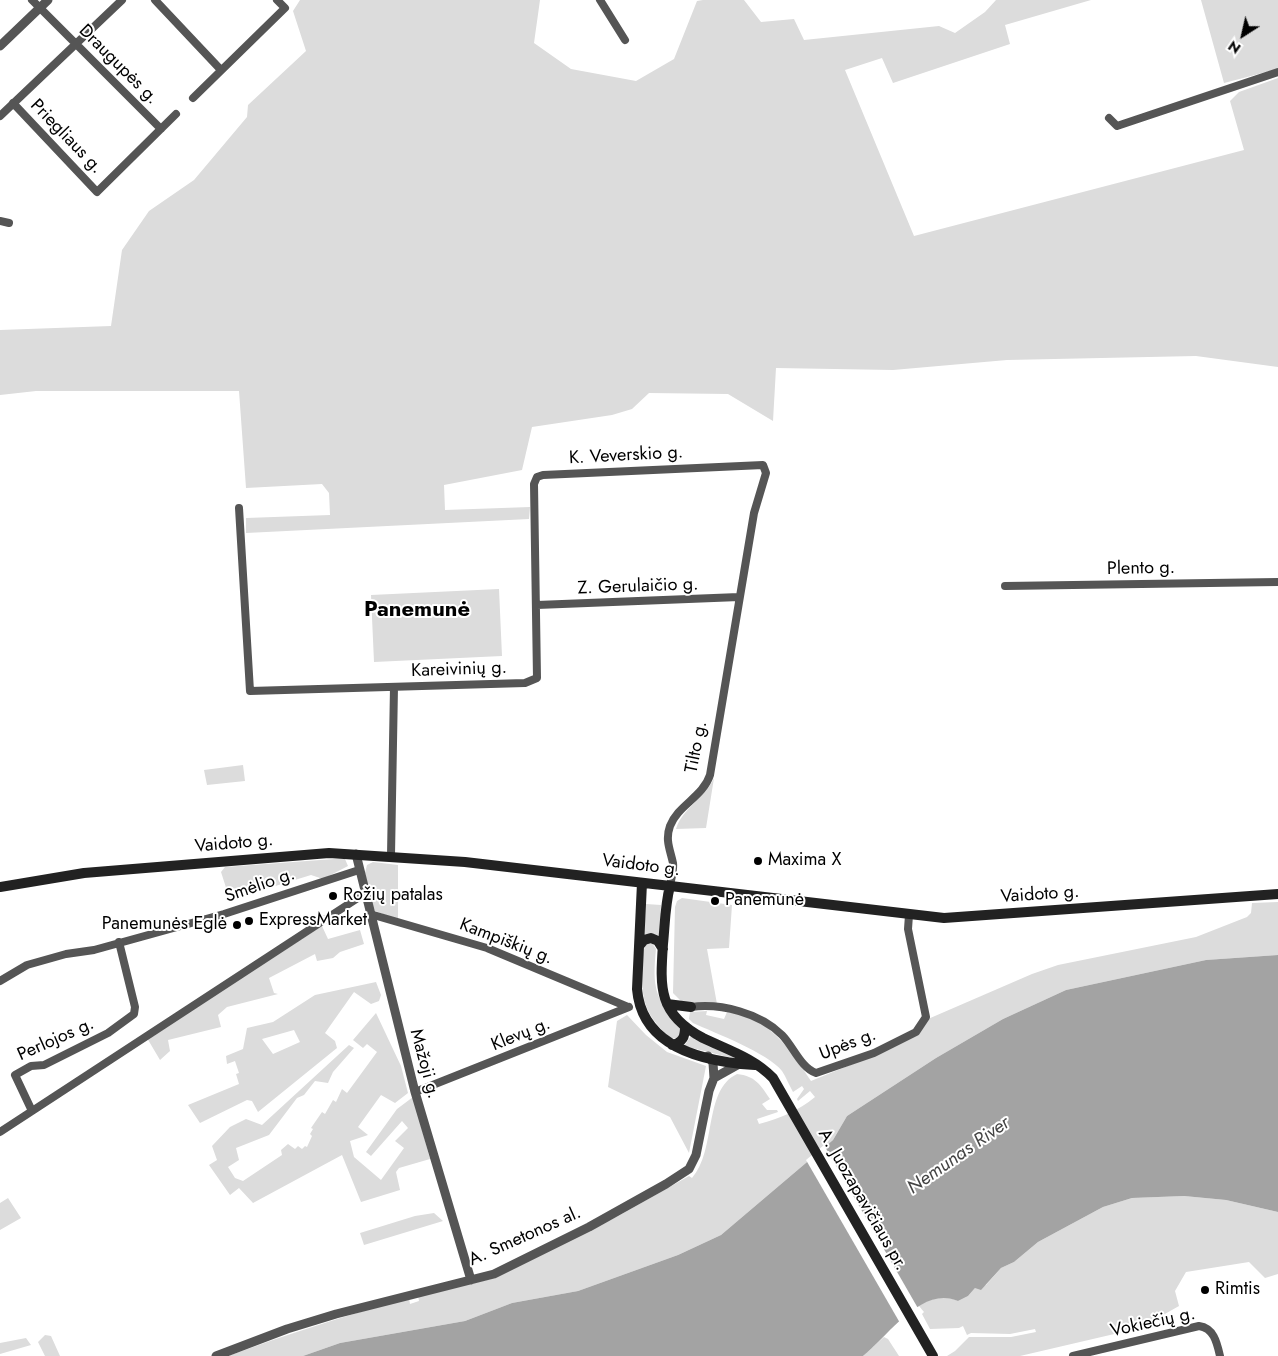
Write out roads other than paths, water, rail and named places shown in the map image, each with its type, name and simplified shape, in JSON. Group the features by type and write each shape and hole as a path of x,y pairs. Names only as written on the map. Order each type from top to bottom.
{"main road":[{"name":"Vaidoto g.","path":"0,888 102,871 330,853 391,855 909,915 970,918 1278,894"},
{"path":"642,883 639,946 633,1006 657,1034 672,1045 739,1064 758,1066"},
{"name":"Tilto g.","path":"670,886 666,901 661,987 668,1004 683,1025 730,1049"},
{"path":"639,946 644,940 651,938 658,941 663,949"},
{"path":"668,1004 691,1007"},
{"path":"672,1045 680,1043 684,1038 684,1013 691,1007"},
{"name":"A. Juozapavičiaus pr.","path":"730,1049 758,1066 773,1078 931,1353"}],"street":[{"name":"Draugupės g.","path":"32,0 161,129"},
{"path":"0,46 48,0"},
{"path":"0,116 122,0"},
{"path":"155,0 221,70"},
{"path":"193,98 285,8 277,0"},
{"path":"600,0 625,40"},
{"path":"1109,118 1117,126 1278,72"},
{"name":"Priegliaus g.","path":"13,104 97,192 161,129"},
{"path":"161,129 176,114"},
{"path":"0,220 9,223"},
{"name":"K. Veverskio g.","path":"534,523 534,484 537,477 543,475 762,465"},
{"name":"Tilto g.","path":"670,886 673,865 668,852 668,834 675,817 701,792 710,775 754,512 766,473 762,465"},
{"path":"239,508 250,691 394,687"},
{"name":"Kareivinių g.","path":"391,855 394,687 525,683 537,678 534,523"},
{"name":"Plento g.","path":"1005,586 1278,582"},
{"name":"Z. Gerulaičio g.","path":"537,605 739,597"},
{"name":"Mažoji g.","path":"356,854 358,870 414,1092 471,1280"},
{"name":"Smėlio g.","path":"0,981 27,965 224,914 358,870"},
{"path":"0,1132 173,1017 364,894"},
{"name":"Kampiškių g.","path":"370,914 486,948 633,1006"},
{"name":"Upės g.","path":"691,1007 732,1009 760,1020 782,1035 807,1068 816,1073 874,1053 916,1032 926,1017 908,929 909,915"},
{"name":"Perlojos g.","path":"32,1111 15,1075 30,1066 44,1065 108,1034 134,1014 135,1007 119,942"},
{"name":"Klevų g.","path":"414,1092 633,1006"},
{"path":"708,1056 713,1063 714,1078 739,1064"},
{"name":"A. Smetonos al.","path":"216,1356 287,1329 336,1314 471,1280 501,1270 590,1227 685,1172 696,1156 709,1091 714,1078"},
{"name":"Vokiečių g.","path":"1074,1356 1199,1326 1208,1328 1213,1334 1220,1356"}],"water":[{"name":"Nemunas River","path":"1278,955 1278,1212 1226,1200 1184,1196 1132,1198 1103,1207 1038,1242 1014,1262 1001,1268 981,1290 975,1288 968,1296 958,1301 945,1298 931,1300 919,1306 906,1315 863,1356 303,1356 340,1343 465,1321 512,1303 578,1291 678,1255 721,1235 833,1140 847,1116 936,1058 1003,1019 1066,990 1206,960"}],"place":[{"name":"Maxima X","path":"758,861"},
{"name":"Rožių patalas","path":"333,896"},
{"name":"Panemunė","path":"715,901"},
{"name":"ExpressMarket","path":"249,921"},
{"name":"Panemunės Eglė","path":"237,925"},
{"name":"Rimtis","path":"1205,1290"}],"district":[{"name":"Panemunė","path":"417,611"}]}
